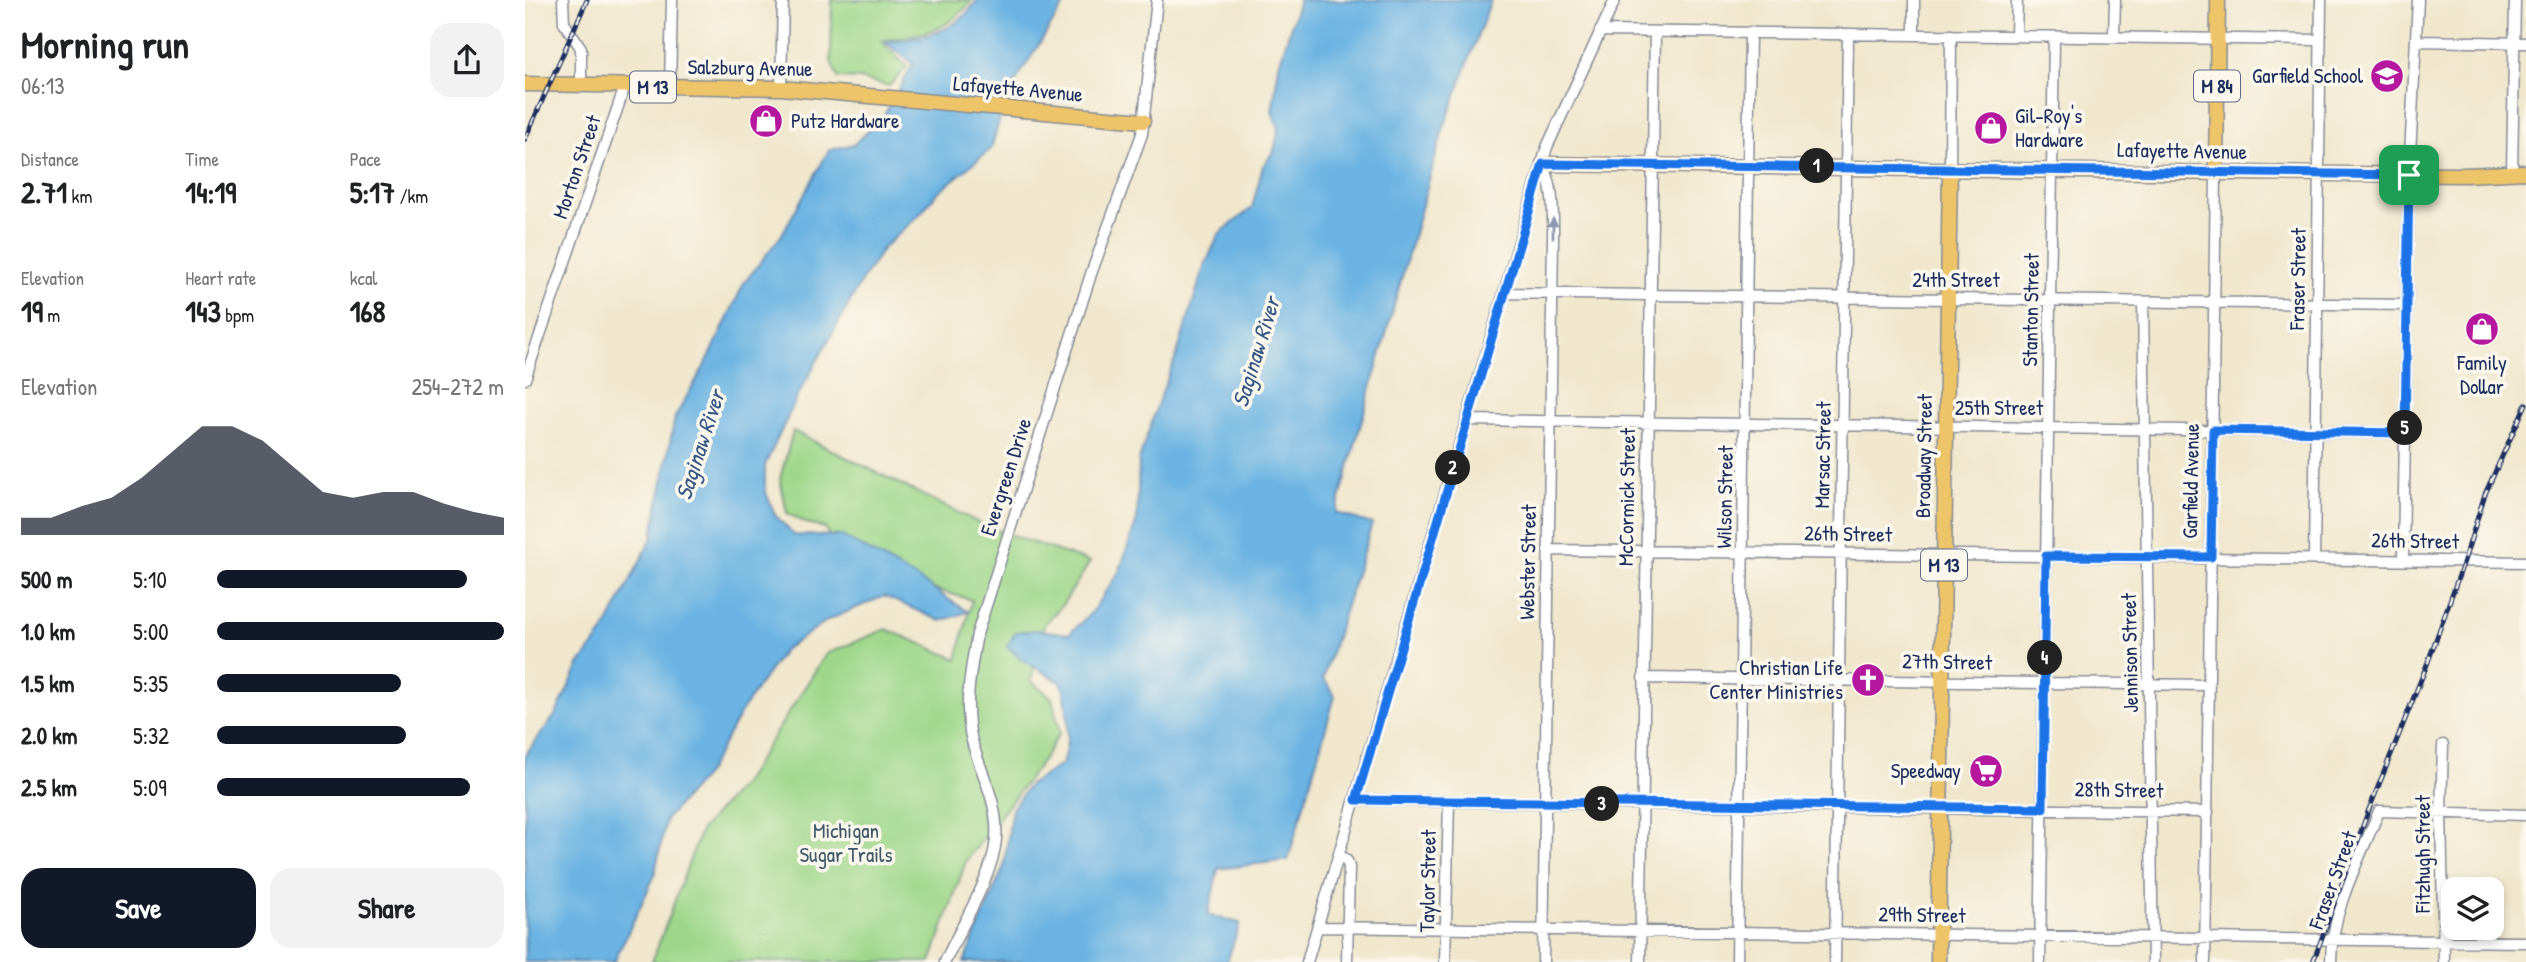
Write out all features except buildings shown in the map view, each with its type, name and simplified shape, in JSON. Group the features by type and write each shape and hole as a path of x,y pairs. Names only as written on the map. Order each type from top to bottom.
{"main road":[{"name":"Garfield Avenue","path":"2216,173 2218,0"},
{"name":"Salzburg Avenue","path":"525,84 781,88 890,99"},
{"name":"Lafayette Avenue","path":"890,99 1143,121"},
{"name":"Lafayette Avenue","path":"1543,164 2409,175 2519,173"},
{"name":"Broadway Street","path":"1938,962 1950,168"}],"street":[{"path":"563,0 564,23 581,48 581,85"},
{"path":"670,87 672,0"},
{"path":"781,88 783,0"},
{"name":"Evergreen Drive","path":"945,962 983,884 993,860 996,842 997,822 972,739 968,712 970,671 977,634 1091,274 1142,134 1157,0"},
{"path":"1307,962 1547,147 1615,0"},
{"path":"1914,0 1914,34"},
{"path":"2016,36 2017,0"},
{"path":"2114,37 2115,0"},
{"name":"Fraser Street","path":"2314,559 2321,0"},
{"path":"2403,560 2409,175 2417,0"},
{"path":"2515,0 2520,43 2519,173"},
{"path":"1600,31 2320,40"},
{"name":"McCormick Street","path":"1640,962 1655,32"},
{"name":"Wilson Street","path":"1737,962 1750,32"},
{"name":"Marsac Street","path":"1835,962 1848,34"},
{"name":"Broadway Street","path":"1950,168 1951,35"},
{"name":"Stanton Street","path":"2040,962 2054,37"},
{"path":"2417,41 2520,43"},
{"name":"Morton Street","path":"525,379 625,86"},
{"name":"Webster Street","path":"1543,164 1553,202 1543,962"},
{"name":"Garfield Avenue","path":"2205,962 2216,173"},
{"name":"24th Street","path":"1505,293 2407,305"},
{"name":"Jennison Street","path":"2143,302 2153,962"},
{"name":"25th Street","path":"1467,420 2405,433"},
{"name":"26th Street","path":"1548,550 2526,562"},
{"name":"27th Street","path":"1643,678 2209,685"},
{"name":"Fitzhugh Street","path":"2443,746 2441,813 2444,962"},
{"name":"28th Street","path":"1356,800 2208,811"},
{"name":"Taylor Street","path":"1445,962 1449,801"},
{"name":"Fraser Street","path":"2331,962 2331,939 2349,884 2379,811 2441,813"},
{"path":"2441,813 2526,815"},
{"path":"1339,855 1347,861 1349,867 1347,962"},
{"name":"29th Street","path":"1318,928 2526,942"}],"green space":[{"path":"832,0 972,0 952,20 931,31 881,41 907,67 889,86 860,79 838,78 831,61"},
{"name":"Michigan Sugar Trails","path":"793,431 987,527 1090,562 1063,604 1044,625 1031,681 1052,698 1060,732 1043,760 966,861 931,962 652,962 701,830 745,781 826,654 886,629 957,659 972,600 842,563 825,528 806,523 787,513 780,479"}],"water":[{"name":"Saginaw River","path":"977,0 1067,0 1017,79 1001,115 991,149 937,193 918,216 883,248 862,280 797,397 765,465 765,490 775,515 794,535 842,536 915,577 968,612 941,621 884,596 828,620 784,650 744,707 707,773 666,819 654,877 614,962 525,962 525,755 556,714 579,665 605,630 652,538 675,417 709,358 744,283 781,236 829,150 854,144 883,117 913,64 885,42 925,36 948,28 968,12"},
{"name":"Saginaw River","path":"1299,0 1491,0 1443,130 1336,513 1372,524 1323,678 1335,696 1288,860 1218,869 1208,915 1240,923 1227,962 964,962 1004,866 1012,809 1029,785 1062,764 1067,744 1067,713 1062,683 1021,659 1007,646 1016,632 1038,630 1069,634 1091,613 1119,572 1137,520 1139,460 1177,354 1203,270 1219,234 1252,208 1263,166 1274,151 1279,127 1272,112 1279,65"}],"railway":[{"path":"525,139 587,0"},
{"path":"2313,962 2368,812 2428,662 2485,494 2526,404"}],"place":[{"name":"Garfield School","path":"2387,76"},
{"name":"Putz Hardware","path":"766,121"},
{"name":"Gil-Roy's Hardware","path":"1991,128"},
{"name":"Family Dollar","path":"2482,329"},
{"name":"Christian Life Center Ministries","path":"1868,680"},
{"name":"Speedway","path":"1986,771"}],"route":[{"path":"1543,164 2409,175 2405,433 2213,430 2211,557 2046,556 2043,808 1356,800 1543,164"}]}
